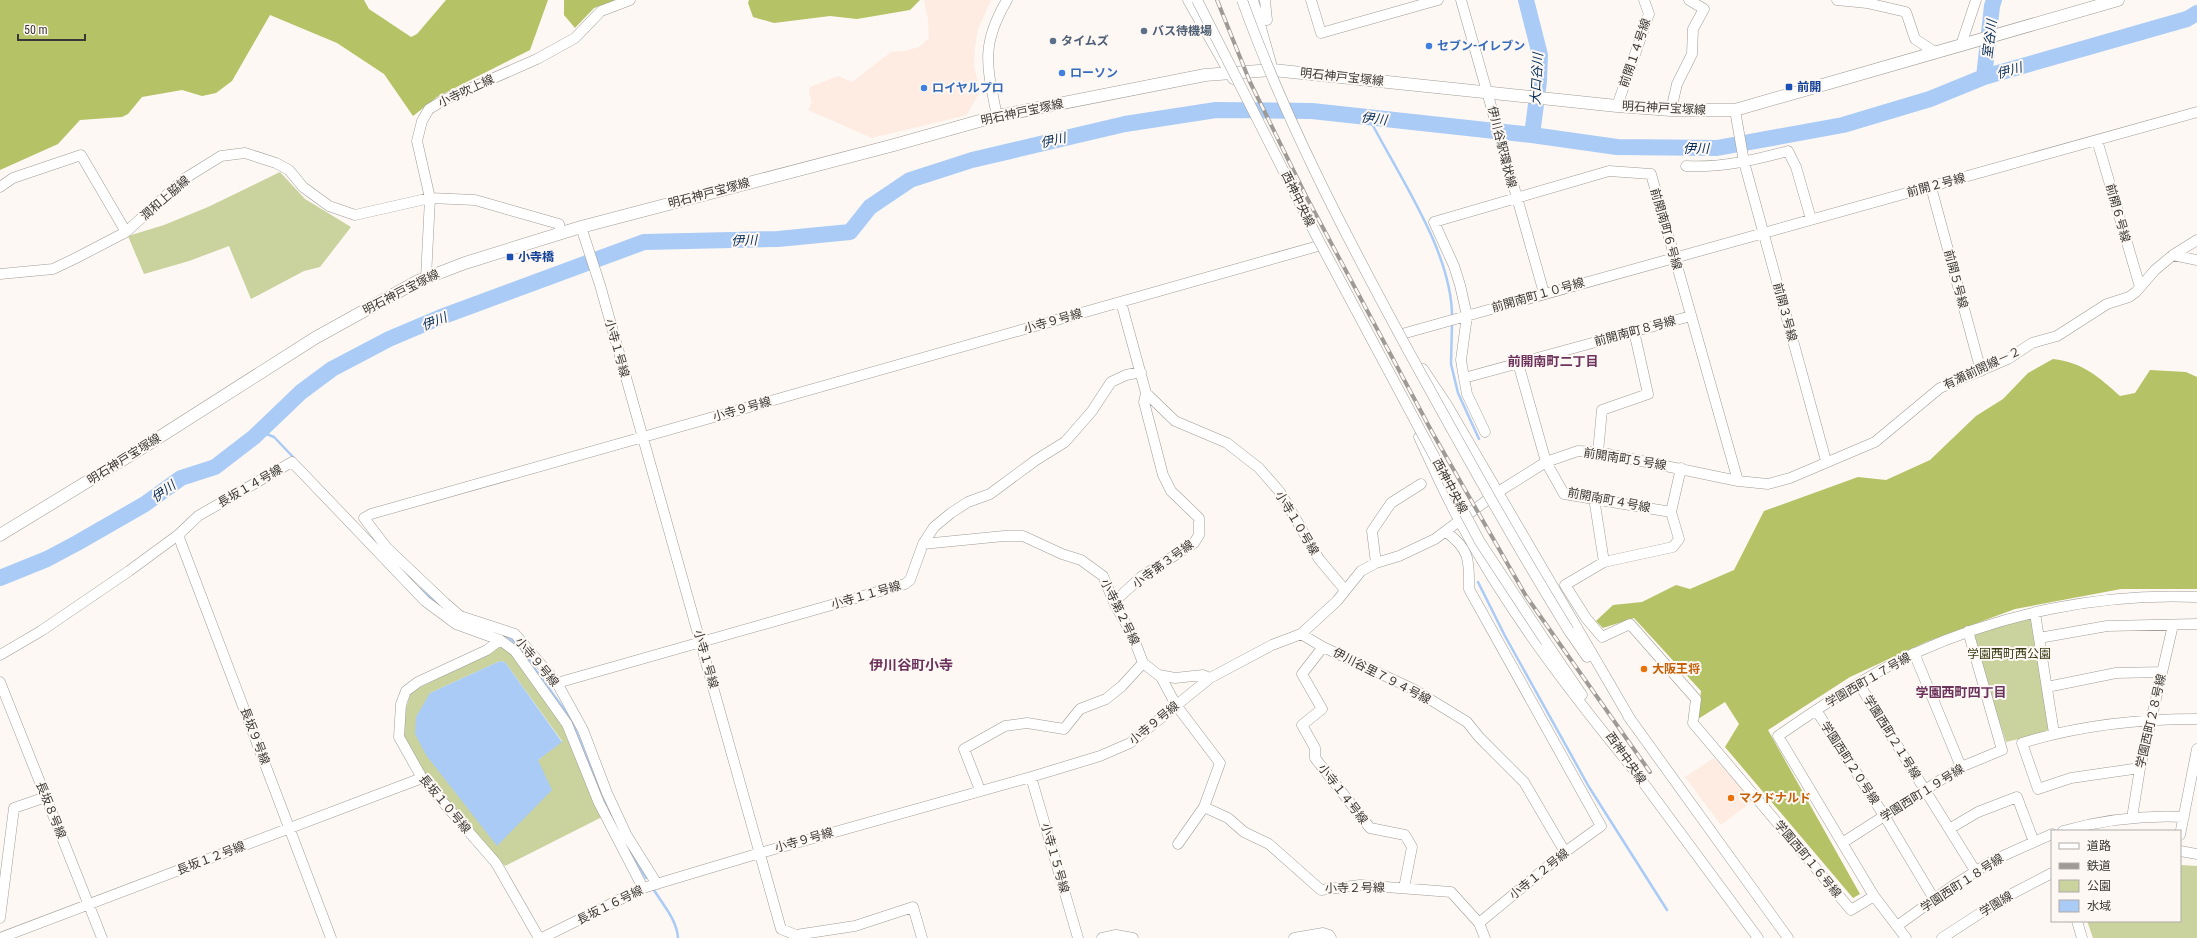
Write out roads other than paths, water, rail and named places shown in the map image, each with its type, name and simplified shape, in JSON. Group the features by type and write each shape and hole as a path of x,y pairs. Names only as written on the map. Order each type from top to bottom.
{"main road":[{"name":"明石神戸宝塚線","path":"0,535 147,445 314,338 426,278 465,263 581,227 894,145 997,116 1205,75 1232,77 1273,70 1489,98 1538,98 1617,106 1736,114 1936,52 2118,0"}],"street":[{"name":"小寺吹上線","path":"426,278 430,198 417,141 422,121 429,109 446,99 537,59 575,38 601,11 630,0"},
{"path":"997,116 989,72 988,47 994,24 1007,0"},
{"name":"西神中央線","path":"1188,0 1210,41 1232,77 1318,246 1414,427 1460,522 1531,638 1593,720 1634,770"},
{"name":"西神中央線","path":"1197,0 1318,239 1480,542 1546,642 1634,770 1758,938"},
{"path":"1242,0 1265,62 1282,101 1347,237 1512,539 1569,631 1632,722 1788,938"},
{"path":"1311,0 1322,33 1438,0"},
{"name":"伊川谷駅環状線","path":"1461,0 1516,200 1544,293"},
{"name":"前開１４号線","path":"1617,106 1649,14 1644,0"},
{"path":"1671,110 1677,84 1692,54 1693,29 1704,9 1689,0"},
{"path":"1837,0 1867,3 1906,12 1915,39 1936,52"},
{"path":"1961,45 1976,0"},
{"path":"1261,1 1263,38 1273,70 1311,157 1402,334 1447,405 1632,722"},
{"path":"1261,1 1267,20"},
{"name":"前開２号線","path":"1674,257 1931,187 2197,112"},
{"name":"前開３号線","path":"1736,114 1744,162 1826,461"},
{"name":"前開６号線","path":"2097,140 2140,287"},
{"path":"1686,166 1708,167 1744,162 1788,151 1796,167 1811,219"},
{"name":"潤和上脇線","path":"0,274 53,269 126,232 184,179 221,156 245,153 276,163 289,170 303,187 329,206 355,215 430,198 475,200 559,224 561,233"},
{"path":"0,187 14,178 81,155 126,232"},
{"name":"前開南町６号線","path":"1485,432 1467,394 1464,378 1461,360 1464,317 1454,266 1434,222 1516,200 1609,171 1651,174 1738,481"},
{"name":"前開５号線","path":"1931,187 1981,371"},
{"name":"小寺１号線","path":"581,227 600,285 781,928 796,934 855,926 913,906 922,938"},
{"name":"有瀬前開線－２","path":"1738,481 1768,484 1790,478 1826,461 1875,442 1940,388 2008,359 2032,343 2056,336 2107,304 2129,297 2155,270 2197,240"},
{"name":"小寺９号線","path":"1318,246 371,514 358,522 460,616 515,634 557,683 583,730 583,746 628,836 657,884 980,790 1031,777 1100,756 1130,743 1210,678 1272,644 1301,634 1337,601 1361,571 1376,563 1399,556 1446,532 1460,522"},
{"path":"2174,255 2197,260"},
{"name":"前開南町１０号線","path":"1402,334 1674,257"},
{"path":"1121,302 1146,393"},
{"name":"前開南町８号線","path":"1464,378 1691,316"},
{"path":"1598,452 1602,410 1648,394 1634,331"},
{"name":"前開南町４号線","path":"1518,363 1546,462 1564,494 1671,512"},
{"name":"小寺１１号線","path":"557,683 905,584 910,580 923,544 934,527 951,513 968,502 990,494 1036,460 1065,442 1092,410 1104,389 1111,382 1126,375 1141,372"},
{"name":"小寺１０号線","path":"1146,393 1175,421 1227,443 1259,468 1280,492 1319,559 1345,590"},
{"name":"小寺第３号線","path":"1114,602 1141,577 1194,543 1199,535 1200,518 1171,490 1163,475 1144,402 1146,393"},
{"name":"前開南町５号線","path":"1460,522 1498,492 1546,462 1578,451 1598,452 1738,481"},
{"name":"長坂１４号線","path":"0,655 47,627 129,571 178,535 198,516 292,462 358,522 425,601 456,624 500,640 515,651 583,746"},
{"path":"1594,498 1604,562 1673,547 1679,540 1671,512 1680,468"},
{"path":"1376,563 1372,530 1391,503 1421,484"},
{"name":"小寺１２号線","path":"1446,532 1455,538 1468,557 1469,589 1601,826 1565,852 1479,923"},
{"name":"長坂９号線","path":"178,535 331,938"},
{"name":"小寺第２号線","path":"923,544 1004,536 1023,536 1062,554 1081,560 1103,576 1114,602 1132,634 1144,663 1159,675 1176,705 1220,763 1204,807"},
{"name":"学園西町１６号線","path":"1604,562 1565,585 1586,618 1602,637 1630,624 1696,698 1693,723 1851,910 1874,896"},
{"name":"学園西町１７号線","path":"1906,938 1874,896 1778,736 1816,710 1859,684 1914,654 1968,631 2009,618 2085,601 2132,597 2197,597"},
{"path":"2035,613 2054,733"},
{"path":"2039,638 2107,626 2197,624"},
{"name":"学園西町２８号線","path":"2132,818 2140,768 2173,625"},
{"name":"学園西町１９号線","path":"1842,843 1961,767 2002,750 1968,631"},
{"name":"伊川谷里７９４号線","path":"1301,634 1413,689 1467,722 1479,737 1524,782 1565,852"},
{"name":"長坂１０号線","path":"500,640 487,650 418,682 406,691 401,704 399,737 422,778 496,863 540,938"},
{"name":"小寺１４号線","path":"1323,646 1302,674 1322,709 1302,725 1315,748 1315,758 1370,828 1405,835 1412,847 1404,888"},
{"path":"1914,654 1961,767"},
{"path":"980,790 964,749 1005,726 1027,723 1064,729 1080,709 1106,699 1122,686 1144,663"},
{"path":"2047,686 2116,674 2162,672"},
{"path":"1159,675 1175,678 1203,675 1210,678"},
{"name":"長坂８号線","path":"0,682 102,938"},
{"name":"学園西町２１号線","path":"1859,684 1976,872"},
{"name":"学園西町２０号線","path":"1816,710 1885,816 1934,899"},
{"path":"2140,768 2071,778 2038,789 2022,743 2054,733 2122,721 2197,719"},
{"path":"583,746 599,803 643,888"},
{"path":"2181,830 2197,750"},
{"name":"小寺１５号線","path":"1031,777 1078,938"},
{"name":"長坂１２号線","path":"0,938 422,778"},
{"path":"0,918 14,808 46,797"},
{"path":"1949,829 1978,812 2017,797 2034,842"},
{"path":"1178,844 1204,807"},
{"name":"小寺２号線","path":"1204,807 1228,818 1244,832 1269,844 1321,890 1360,885 1451,892 1479,923 1485,938"},
{"path":"2066,830 2087,824 2153,815 2184,817"},
{"name":"学園西町１８号線","path":"1897,926 1934,899 1994,860 2051,834"},
{"path":"2181,852 2197,854"},
{"name":"学園線","path":"1942,938 2002,899 2051,874"},
{"name":"長坂１６号線","path":"540,938 643,888 657,884"},
{"path":"2077,922 2082,938"},
{"path":"1294,938 1323,933 1329,935 1331,938"},
{"path":"1102,938 1116,935 1133,938"}],"water":[{"path":"500,661 505,662 562,742 538,760 552,790 497,846 426,755 415,734 416,717 430,693"}],"waterway":[{"name":"大口谷川","path":"1526,0 1540,55 1539,81 1532,135"},
{"name":"室谷川","path":"1984,77 1992,6 1994,0"},
{"name":"伊川","path":"0,578 47,559 77,543 145,504 181,478 215,467 254,437 301,392 332,369 389,339 441,317 644,242 778,239 850,232 870,207 910,180 972,160 1125,124 1216,110 1312,111 1532,135 1617,147 1717,148 1843,125 1930,99 1984,77 2187,19 2197,13"},
{"path":"1369,118 1422,215 1434,241 1444,267 1450,293 1452,318"},
{"path":"1452,323 1451,364 1458,393 1479,439"},
{"path":"254,437 264,433 274,437 295,459"},
{"path":"1478,582 1505,636 1589,787 1667,910"},
{"path":"419,588 441,607"},
{"path":"505,635 517,644 571,719 606,806"},
{"path":"609,812 619,831"},
{"path":"625,842 646,878"},
{"path":"654,890 669,913 675,925 678,938"}],"railway":[{"path":"1217,0 1250,82 1306,196 1432,432 1526,596 1650,772"}],"place":[{"name":"バス待機場","path":"1144,31"},
{"name":"タイムズ","path":"1053,41"},
{"name":"セブン-イレブン","path":"1429,46"},
{"name":"ローソン","path":"1062,73"},
{"name":"前開","path":"1789,87"},
{"name":"ロイヤルプロ","path":"924,88"},
{"name":"小寺橋","path":"510,257"},
{"name":"大阪王将","path":"1644,669"},
{"name":"マクドナルド","path":"1731,798"}],"district":[{"name":"前開南町二丁目","path":"1553,361"},
{"name":"伊川谷町小寺","path":"911,665"},
{"name":"学園西町四丁目","path":"1961,692"}],"park label":[{"name":"学園西町西公園","path":"2009,654"}]}
